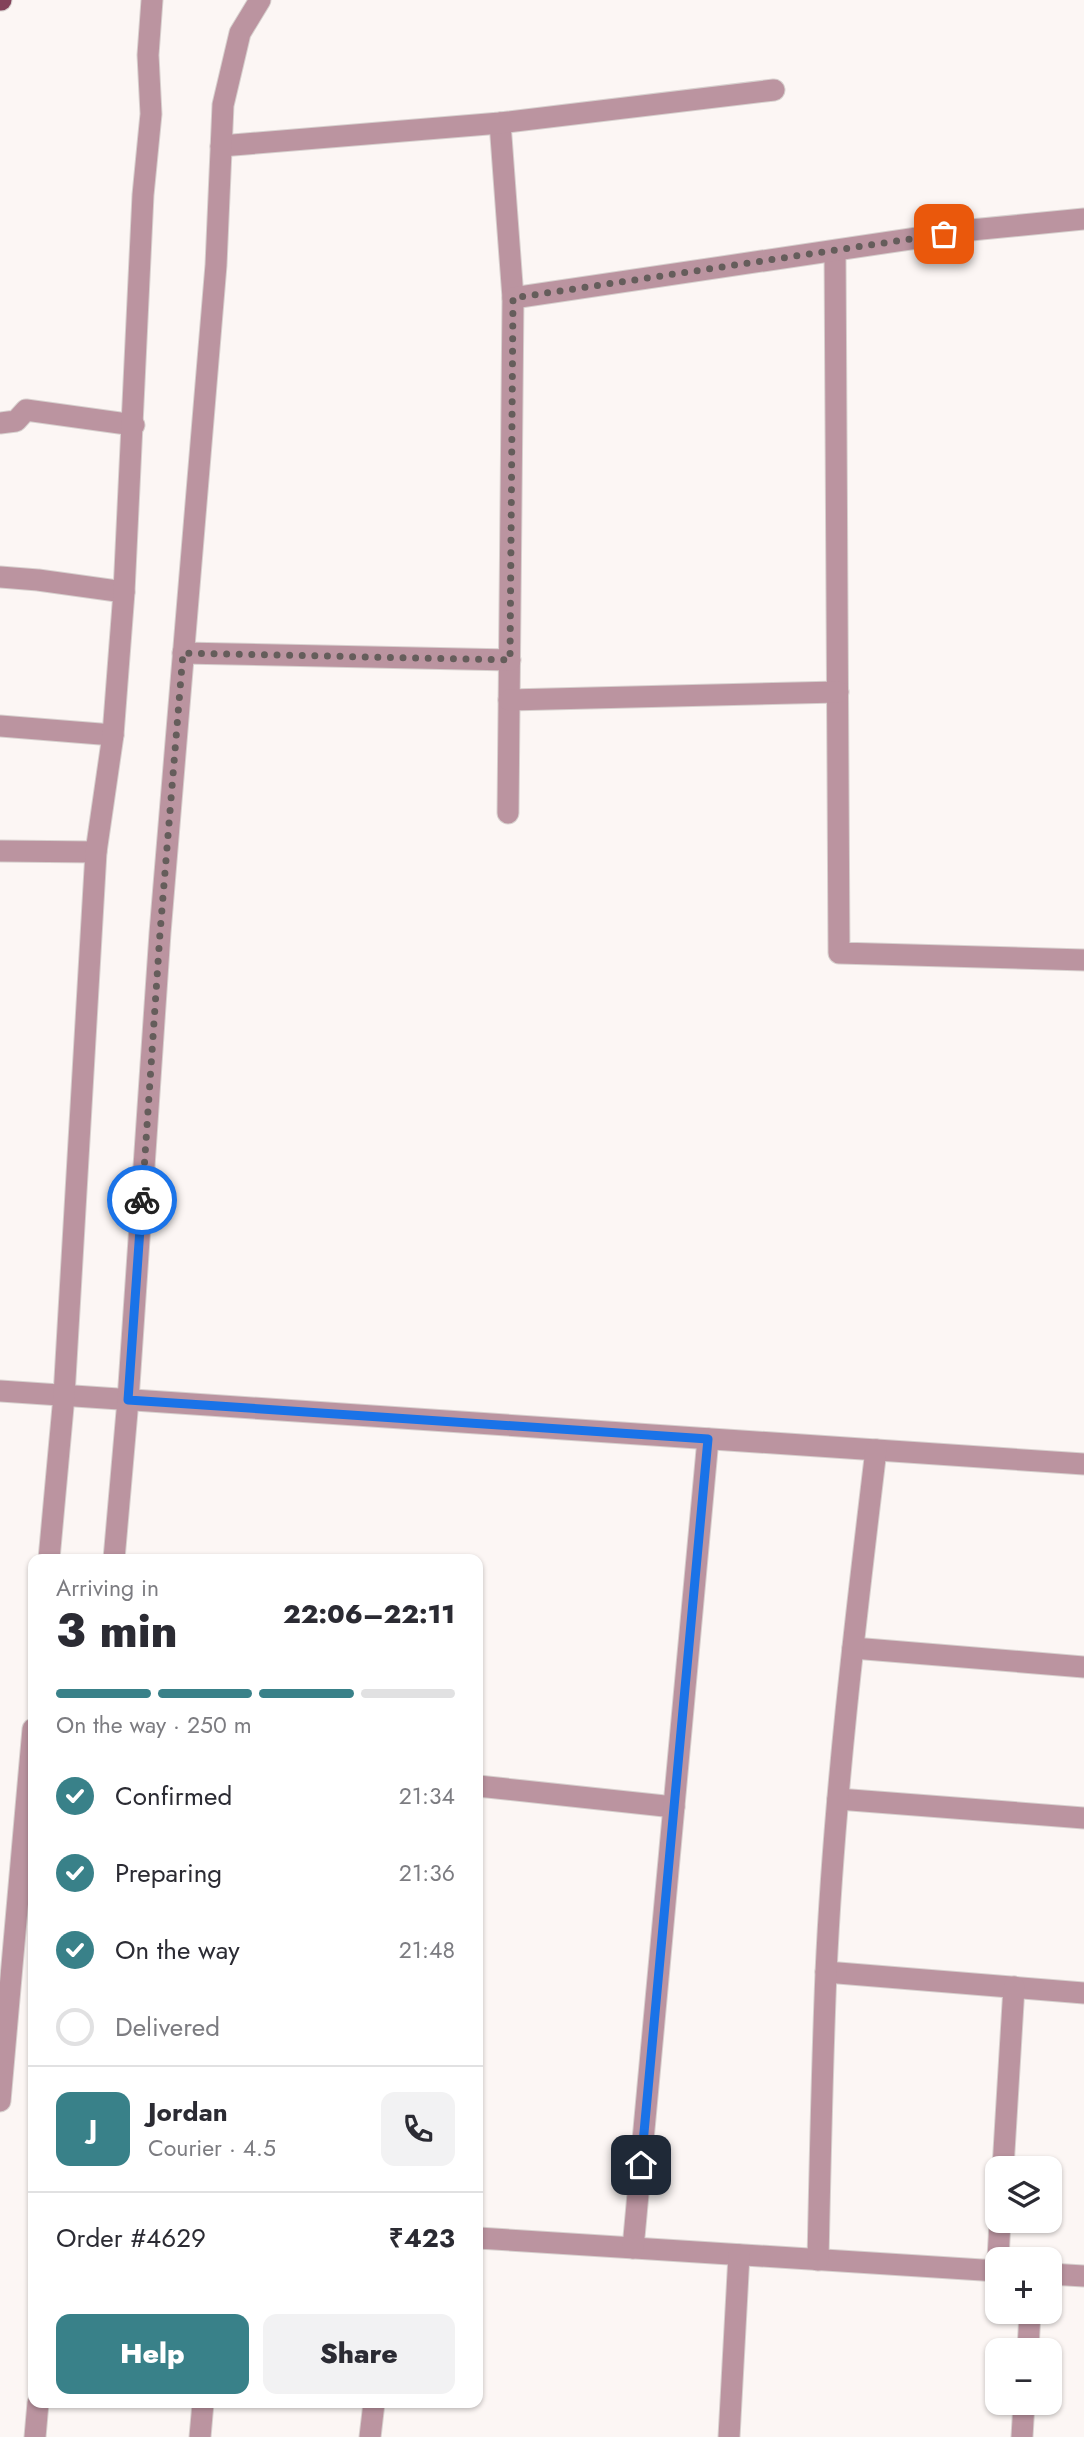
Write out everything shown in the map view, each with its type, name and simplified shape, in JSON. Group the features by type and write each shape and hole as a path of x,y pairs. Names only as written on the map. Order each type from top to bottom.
{"street":[{"path":"49,1554 64,1396 96,852 113,735 124,592 143,195 151,114 148,55 152,0"},
{"path":"114,1554 128,1400 159,946 216,265 223,105 240,33 260,0"},
{"path":"221,146 500,123 774,90"},
{"path":"500,123 513,298 508,813"},
{"path":"513,298 971,230 1084,219"},
{"path":"835,251 839,953 1084,960"},
{"path":"0,423 16,421 26,410 134,425"},
{"path":"0,577 124,592"},
{"path":"183,653 510,660"},
{"path":"509,700 838,692"},
{"path":"0,726 113,735"},
{"path":"0,851 96,852"},
{"path":"0,1391 1084,1464"},
{"path":"633,2248 708,1439"},
{"path":"818,2260 826,1972 838,1799 876,1450"},
{"path":"853,1648 1084,1667"},
{"path":"0,2101 3,2041 28,1781"},
{"path":"483,1787 674,1807"},
{"path":"838,1799 1084,1818"},
{"path":"826,1972 1084,1993"},
{"path":"1004,2156 1014,1987"},
{"path":"483,2238 985,2270"},
{"path":"729,2437 739,2255"},
{"path":"1062,2275 1084,2276"},
{"path":"35,2437 38,2408"},
{"path":"200,2437 203,2408"},
{"path":"370,2437 373,2408"},
{"path":"1022,2437 1023,2415"}],"way so far":[{"path":"142,1200 183,653 510,660 513,298 944,234"}],"route":[{"path":"142,1200 128,1400 708,1439 641,2165"}]}
